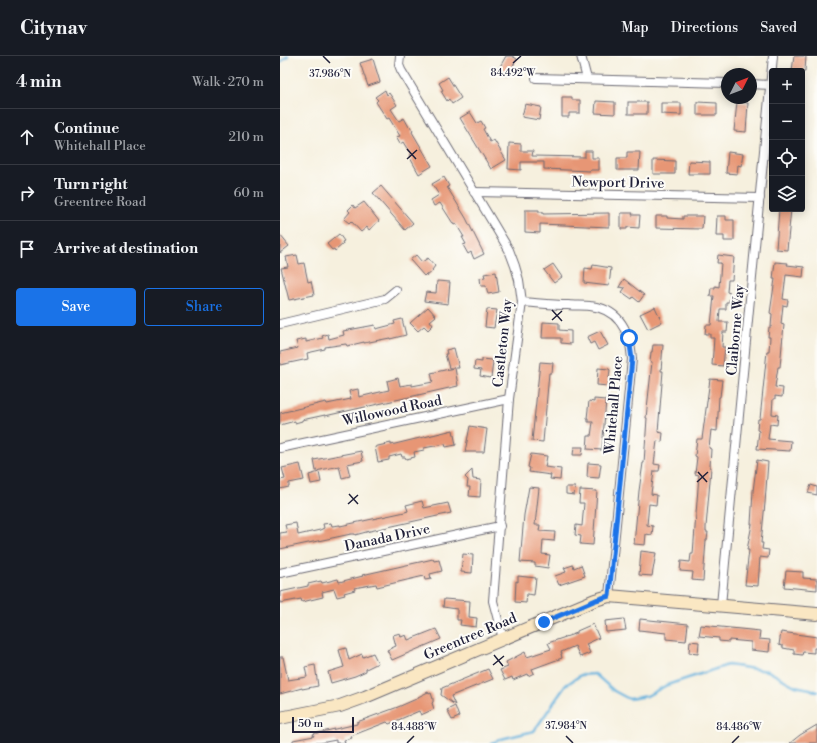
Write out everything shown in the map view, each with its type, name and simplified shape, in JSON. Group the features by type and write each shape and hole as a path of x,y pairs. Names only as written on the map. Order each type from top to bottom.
{"street":[{"name":"Castleton Way","path":"400,56 399,65 401,70 509,250 519,280 522,302 510,399 493,601 503,639"},
{"path":"581,56 587,79"},
{"name":"Claiborne Way","path":"772,68 773,56"},
{"path":"536,78 721,83"},
{"path":"757,84 769,85"},
{"name":"Claiborne Way","path":"721,605 769,96"},
{"name":"Newport Drive","path":"474,192 760,198"},
{"path":"280,324 385,299 396,290"},
{"name":"Whitehall Place","path":"522,302 590,306 604,309 619,320 629,338 632,359 609,596"},
{"name":"Willowood Road","path":"280,448 510,399"},
{"name":"Danada Drive","path":"280,573 500,526"},
{"name":"Greentree Road","path":"280,718 340,706 365,697 596,600 609,596 817,614"}],"building":[{"path":"506,56 512,56 517,59 507,76 498,70"},
{"path":"794,56 806,56 805,71 805,68 792,68"},
{"path":"373,59 380,82 368,86 360,63"},
{"path":"448,77 461,98 452,104 449,99 447,101 441,91 443,90 439,83"},
{"path":"385,90 387,95 389,93 397,105 391,109 399,121 404,118 409,127 410,126 432,166 419,174 409,156 411,155 403,142 400,144 396,137 400,136 389,118 387,119 376,102 378,100 375,97"},
{"path":"562,97 572,97 572,100 580,100 580,113 569,113 569,117 562,117"},
{"path":"596,101 615,102 615,114 595,113"},
{"path":"628,102 647,102 647,114 628,114"},
{"path":"697,102 717,103 717,115 697,115"},
{"path":"661,103 681,103 681,115 661,114"},
{"path":"525,104 541,107 539,120 522,117"},
{"path":"737,104 748,104 746,132 734,131"},
{"path":"470,112 477,123 481,121 485,128 483,129 490,142 494,140 506,160 491,169 460,118"},
{"path":"509,143 521,144 521,151 533,151 532,156 585,157 585,151 592,151 592,158 599,158 599,170 544,169 544,162 521,162 521,170 508,169"},
{"path":"627,152 640,152 639,170 617,170 617,158 627,158"},
{"path":"728,152 743,154 741,166 738,165 737,174 726,173"},
{"path":"653,160 675,161 675,174 653,174"},
{"path":"689,161 710,162 710,174 688,174"},
{"path":"444,177 449,186 447,187 466,218 484,254 474,259 471,252 468,254 463,245 466,244 462,237 464,237 456,224 454,225 440,203 434,206 431,200 439,195 432,184"},
{"path":"381,186 413,223 405,230 373,193"},
{"path":"364,202 379,221 369,230 367,227 361,232 351,221 349,223 344,219 350,212 348,210 353,205 355,208"},
{"path":"525,210 539,210 539,212 543,212 543,214 609,213 609,227 540,224 540,233 525,232"},
{"path":"779,212 791,212 787,250 776,249"},
{"path":"621,213 633,213 632,215 640,215 639,228 627,227 627,229 621,229"},
{"path":"656,216 667,216 667,218 683,219 683,216 703,216 702,229 656,228"},
{"path":"717,216 726,216 726,220 734,220 734,241 724,241 724,236 716,236"},
{"path":"339,234 344,241 342,242 343,244 335,251 334,249 332,250 327,244"},
{"path":"280,235 289,246 280,253"},
{"path":"297,255 299,264 304,263 308,282 311,281 314,295 289,300 281,268 288,267 286,257"},
{"path":"416,255 422,262 428,258 435,266 432,270 433,271 427,276 426,274 424,276 410,260"},
{"path":"718,255 734,257 732,280 728,280 727,292 730,293 729,302 726,302 726,309 720,309 719,322 728,322 727,332 723,332 722,347 725,347 723,366 712,365 714,338 710,338 710,334 705,334 706,325 711,325 714,296 710,296 711,288 715,288 715,286 719,287 721,263 717,263"},
{"path":"775,262 788,263 787,265 804,267 803,277 786,275 783,299 788,300 787,306 783,305 781,324 784,325 780,367 778,367 775,387 783,388 782,397 775,396 775,399 773,399 772,414 778,415 777,425 770,424 768,439 791,441 790,451 757,449 759,431 757,430 758,419 760,419 767,351 769,351 770,337 768,337 769,327 771,327 772,314 770,313 775,279 773,279"},
{"path":"553,264 562,277 554,283 544,270"},
{"path":"593,265 611,268 609,286 584,283 585,268 592,269"},
{"path":"496,272 499,292 488,294 486,286 481,286 480,278 485,277 484,274"},
{"path":"624,279 644,295 639,302 633,297 632,299 622,292 625,288 619,287"},
{"path":"437,281 450,282 448,304 424,301 426,292 436,293"},
{"path":"428,307 436,316 430,321 433,325 428,330 424,326 418,331 410,323"},
{"path":"655,307 662,322 648,329 640,314"},
{"path":"487,309 497,310 494,328 485,327"},
{"path":"402,319 406,335 347,346 346,344 325,347 325,349 307,353 308,359 280,365 280,352 298,348 296,341 306,339 306,342 323,338 322,336 328,334 329,339 344,335 343,331 375,325 376,329 395,324 394,321"},
{"path":"543,322 559,323 559,330 571,331 571,344 561,343 561,338 542,338"},
{"path":"600,331 608,345 598,350 594,342 590,344 587,337"},
{"path":"653,345 663,345 661,371 663,371 658,432 663,433 662,442 657,441 654,464 660,465 659,471 654,471 651,494 657,495 656,505 649,504 647,525 653,526 652,535 646,534 645,545 634,544 639,491 644,463 646,418 652,362 650,362"},
{"path":"454,348 459,368 455,368 458,386 302,420 295,423 295,421 280,425 280,413 326,402 327,404 351,399 349,391 358,389 359,397 389,390 387,381 398,378 400,386 412,384 412,386 433,382 431,373 454,368 449,368 445,354 447,354 446,350"},
{"path":"482,359 492,360 493,362 491,378 480,376 481,370 474,369 475,361 482,362"},
{"path":"540,362 553,363 552,373 549,373 543,442 532,441"},
{"path":"598,368 610,370 608,386 597,385"},
{"path":"710,379 722,380 719,397 717,431 711,430 709,448 711,449 711,467 706,527 706,532 708,532 703,581 692,580 693,572 680,571 681,561 690,562 691,554 693,554 699,475 695,474 697,457 695,456 697,439 702,439"},
{"path":"594,399 606,400 602,450 587,449 588,436 591,436 593,422 588,422 587,418 589,401 594,402"},
{"path":"470,426 487,429 484,452 465,452"},
{"path":"453,430 456,445 446,447 445,444 424,448 424,450 414,452 415,457 406,459 405,457 402,457 401,454 389,457 389,460 378,462 375,447 391,443 391,445"},
{"path":"574,447 583,447 582,455 573,455"},
{"path":"361,451 363,461 347,464 350,476 342,478 339,466 316,471 314,460"},
{"path":"531,454 547,456 545,467 561,469 560,480 550,479 551,475 529,472 530,468 528,467"},
{"path":"757,460 768,462 761,543 763,543 762,549 769,550 768,558 760,557 758,586 745,585 749,550 747,550 752,524 753,491"},
{"path":"588,463 601,464 599,478 587,477"},
{"path":"300,464 304,480 289,483 289,487 280,489 280,480 285,479 282,468"},
{"path":"472,470 473,479 481,480 480,497 469,496 470,487 467,487 468,480 465,477"},
{"path":"319,472 321,482 311,484 309,475"},
{"path":"811,485 817,487 817,495 808,493"},
{"path":"529,487 539,488 535,525 540,525 539,531 555,532 554,541 543,540 542,554 550,555 548,568 535,566 535,563 520,562 524,515"},
{"path":"566,487 575,487 574,495 566,494"},
{"path":"580,490 597,491 593,545 580,544 581,536 575,535 576,525 582,526 584,503 579,503"},
{"path":"422,501 424,508 448,503 451,513 355,535 351,534 280,549 280,533 287,532 285,525 296,523 298,535 320,530 324,528 323,524 331,523 332,526 340,526 405,512 408,511 406,505"},
{"path":"641,551 656,553 652,576 639,575"},
{"path":"463,554 473,555 472,573 461,572"},
{"path":"433,559 434,561 439,560 442,571 430,574 431,579 425,580 424,576 377,587 376,584 354,588 355,590 337,597 334,589 322,592 323,597 302,602 301,599 280,603 280,592 308,586 308,584 321,581 322,583 338,579 339,582 363,576 362,575"},
{"path":"573,565 574,568 581,565 585,576 559,585 555,576 566,572 564,568"},
{"path":"786,571 803,572 803,578 817,579 817,590 784,587"},
{"path":"518,576 536,578 534,595 527,594 526,603 515,602 516,581 518,582"},
{"path":"444,599 470,601 469,617 477,618 476,627 460,625 461,620 457,620 457,609 443,607"},
{"path":"624,619 626,630 606,632 605,621"},
{"path":"640,619 688,624 686,641 666,639 666,633 639,630"},
{"path":"593,624 599,638 586,644 590,653 580,657 575,646 561,652 562,658 532,669 534,673 528,676 527,674 513,680 512,677 505,680 500,670 508,667 506,662 525,652 527,657 551,649 548,643 577,633 577,631"},
{"path":"701,625 760,631 759,639 770,640 769,652 751,650 751,642 729,640 729,642 719,641 719,638 699,636"},
{"path":"436,629 441,639 392,660 387,650 396,646 393,635 400,633 401,637 406,635 408,640"},
{"path":"781,632 817,637 817,648 814,648 814,653 803,652 802,655 794,654 794,650 783,648 783,646 779,645"},
{"path":"690,641 699,642 698,654 689,653"},
{"path":"346,648 349,660 362,654 363,657 373,653 378,663 355,676 331,683 328,672 344,667 339,650"},
{"path":"280,657 283,657 288,680 307,677 305,667 315,665 318,686 302,688 280,694"},
{"path":"488,669 493,679 451,696 455,705 441,695 442,688"},
{"path":"428,692 429,694 431,693 434,709 421,715 419,711 389,724 387,722 351,736 352,738 344,740 345,743 336,743 336,740 320,743 293,743 293,740 314,736 313,734 357,724 357,722 398,707"},
{"path":"455,706 459,717 452,720 447,710"},
{"path":"817,725 817,743 790,743 800,735"}],"waterway":[{"path":"280,63 288,56"},
{"path":"492,743 501,739 534,731 566,685 581,675 595,674 614,691 629,699 647,696 667,685 728,665 768,671 795,686 817,692"}],"route":[{"path":"544,622 609,596 632,359 629,338"}]}
